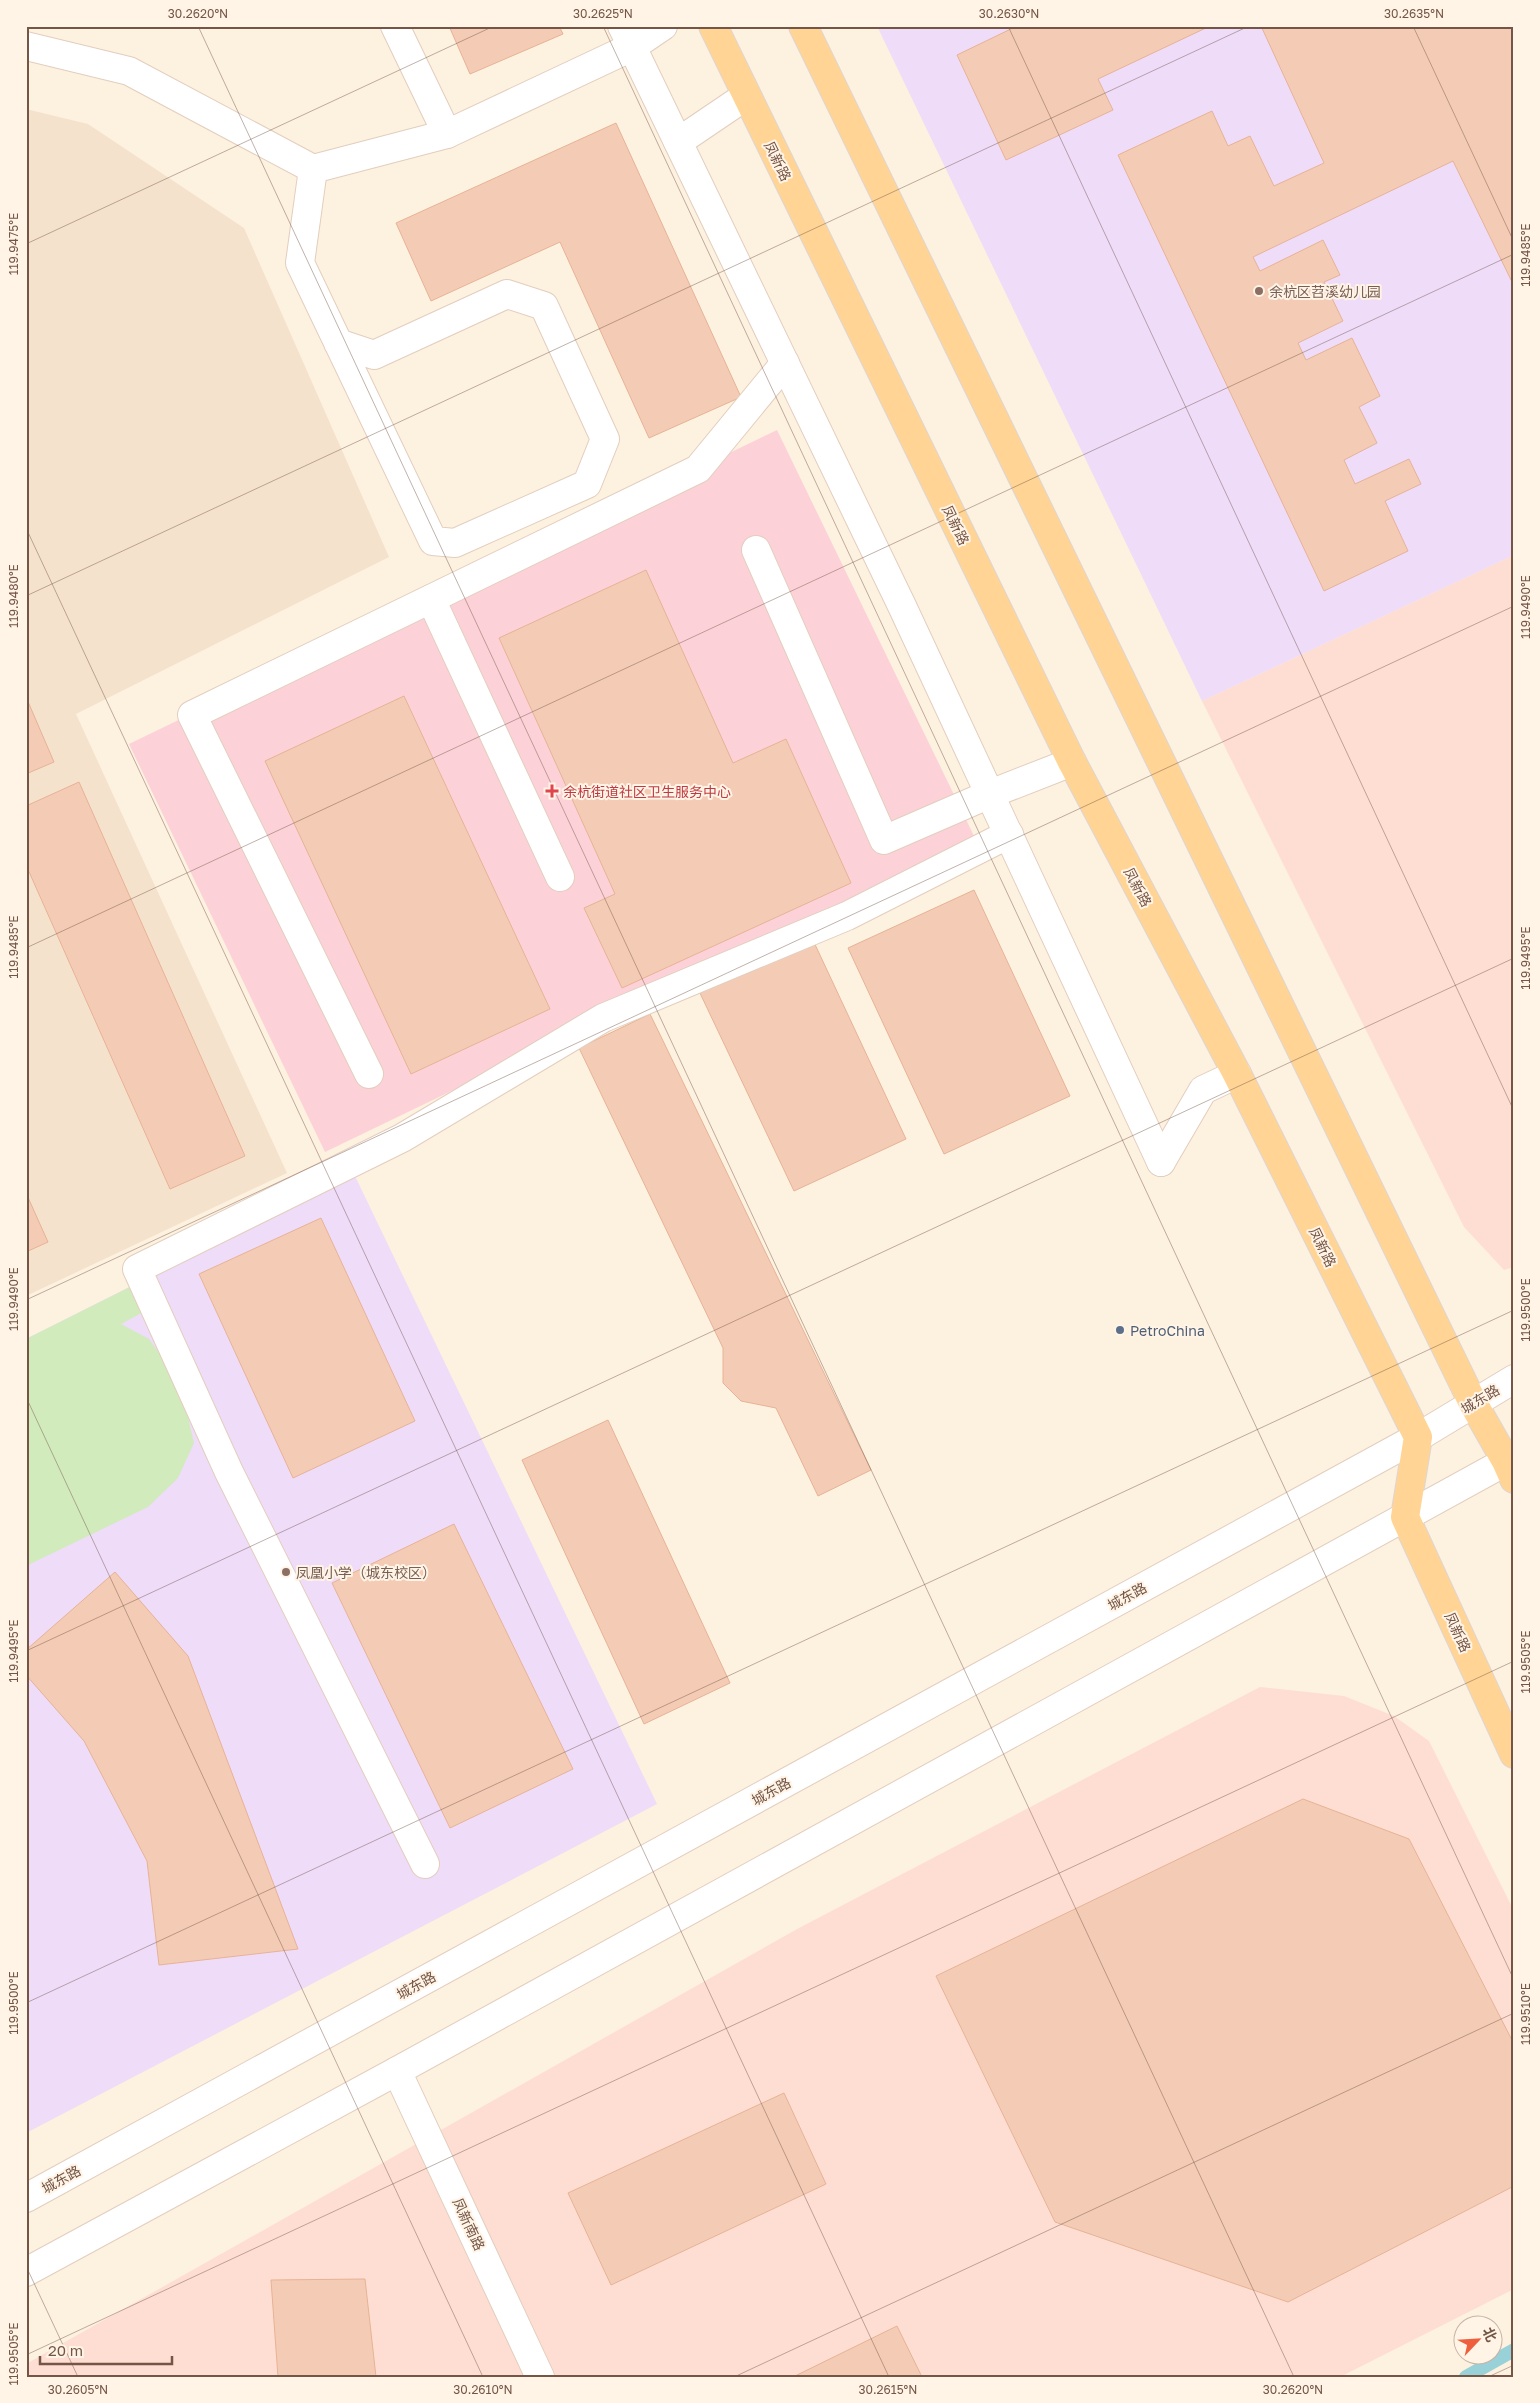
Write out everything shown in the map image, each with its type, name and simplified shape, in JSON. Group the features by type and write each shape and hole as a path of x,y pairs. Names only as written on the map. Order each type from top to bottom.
{"main road":[{"name":"凤新路","path":"713,26 1072,762 1237,1074 1418,1437"},
{"path":"803,26 1473,1403 1511,1466"},
{"path":"1405,1517 1418,1437"},
{"name":"凤新路","path":"1405,1517 1514,1754"}],"street":[{"path":"395,26 447,134"},
{"path":"26,46 130,71 313,169 447,134 627,36 663,26"},
{"path":"627,36 1009,834 1161,1162 1203,1090 1237,1074"},
{"path":"678,142 746,96"},
{"path":"313,169 300,263 338,343 433,541 455,543 587,484 605,439 544,306 508,294 374,355 338,343"},
{"path":"369,1074 192,715 698,469 785,363"},
{"path":"756,550 884,840 990,794 1072,762"},
{"path":"431,599 560,877"},
{"path":"425,1864 229,1472 137,1269 402,1138 603,1018 847,916 1009,834"},
{"name":"城东路","path":"26,2198 1418,1437 1514,1379"},
{"path":"26,2272 397,2071 1405,1517 1511,1466"},
{"name":"凤新南路","path":"397,2071 540,2377"}],"shaded area":[{"name":"余杭区苕溪幼儿园","path":"877,26 1514,26 1514,555 1202,701"},
{"path":"26,109 88,124 244,228 389,557 76,714 287,1173 26,1296"},
{"name":"余杭街道社区卫生服务中心","path":"777,430 975,838 325,1152 129,744"},
{"path":"1514,555 1514,1267 1504,1270 1464,1227 1202,701"},
{"name":"凤凰小学（城东校区）","path":"354,1174 657,1804 26,2133 26,1339"},
{"path":"1260,1687 1344,1696 1394,1716 1429,1741 1514,1911 1514,2289 1461,2316 1452,2316 1452,2320 1340,2377 26,2377 26,2364 799,1928"}],"green space":[{"path":"138,1283 149,1309 121,1324 149,1339 163,1359 182,1392 194,1443 178,1478 148,1507 26,1566 26,1339"}],"building":[{"path":"449,26 559,26 563,34 470,74"},
{"path":"1017,26 1210,26 1098,79 1113,110 1006,160 957,55"},
{"path":"1261,26 1514,26 1514,286 1453,161 1253,257 1260,271 1323,240 1340,275 1324,282 1343,321 1298,343 1306,360 1352,338 1380,396 1359,407 1377,443 1344,460 1355,484 1409,459 1421,484 1385,501 1408,551 1324,591 1118,155 1212,111 1228,146 1250,136 1274,186 1324,163"},
{"path":"616,123 741,397 649,438 560,242 431,301 396,223"},
{"path":"646,570 733,763 786,739 851,883 622,988 584,908 615,894 499,638"},
{"path":"404,696 550,1009 411,1074 265,761"},
{"path":"26,697 54,762 26,774"},
{"path":"79,782 245,1156 170,1189 26,865 26,806"},
{"path":"974,890 1070,1096 944,1154 848,948"},
{"path":"812,938 906,1139 794,1191 699,991"},
{"path":"650,1014 871,1470 818,1496 776,1408 741,1401 723,1383 723,1348 579,1048"},
{"path":"26,1193 48,1242 26,1252"},
{"path":"321,1218 415,1421 293,1478 199,1274"},
{"path":"608,1420 730,1683 644,1724 522,1460"},
{"path":"454,1524 573,1769 450,1828 332,1583"},
{"path":"115,1572 188,1656 298,1949 159,1965 147,1861 84,1741 26,1675 26,1650"},
{"path":"1303,1799 1409,1839 1514,2044 1514,2186 1288,2302 1055,2222 936,1976"},
{"path":"784,2093 826,2184 611,2285 568,2193"},
{"path":"365,2279 376,2377 278,2377 271,2280"},
{"path":"897,2326 922,2377 793,2377"}],"waterway":[{"path":"1466,2377 1514,2350"}],"place":[{"name":"余杭区苕溪幼儿园","path":"1259,291"},
{"name":"余杭街道社区卫生服务中心","path":"552,791"},
{"name":"PetroChina","path":"1120,1330"},
{"name":"凤凰小学（城东校区）","path":"286,1572"}]}
